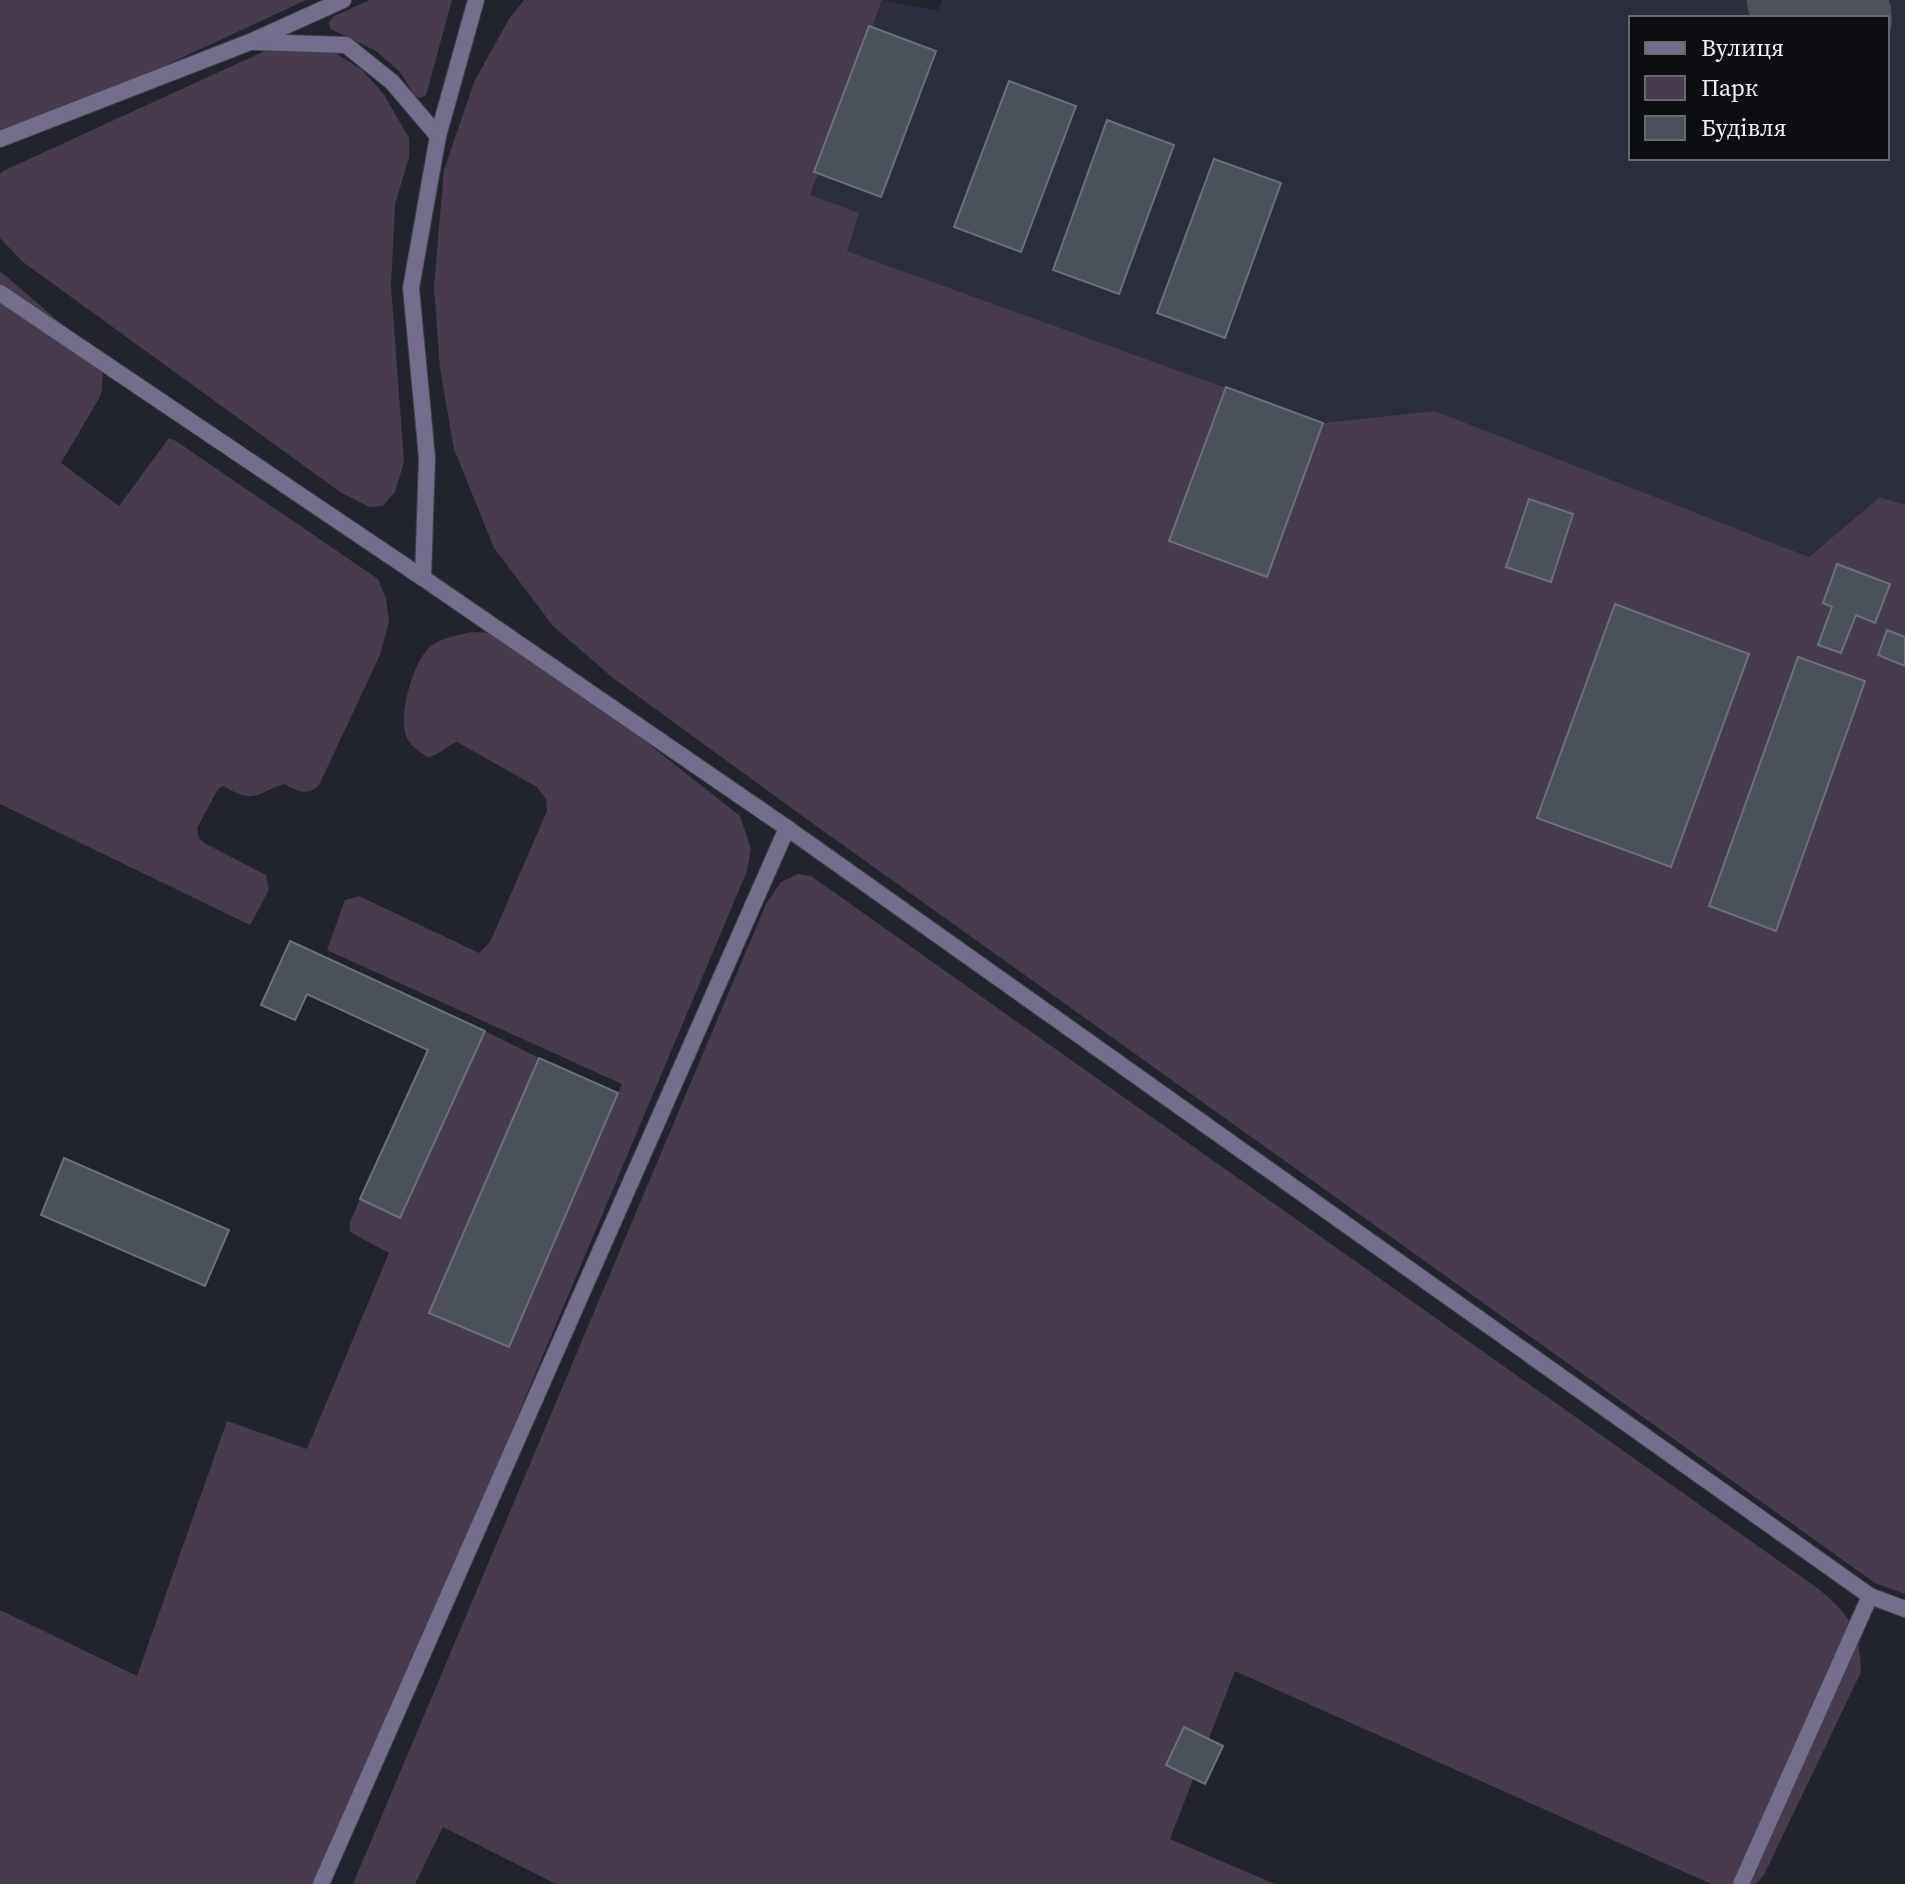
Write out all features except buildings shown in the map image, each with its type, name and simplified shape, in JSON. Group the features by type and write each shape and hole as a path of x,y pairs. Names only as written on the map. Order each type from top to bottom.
{"street":[{"path":"0,139 250,42 343,0"},
{"path":"423,578 427,458 411,288 438,136 476,0"},
{"path":"250,42 346,45 392,82 438,136"},
{"path":"0,293 787,828 1870,1596 1905,1609"},
{"path":"321,1884 787,828"},
{"path":"1741,1884 1870,1596"}],"shaded area":[{"path":"882,0 938,11 942,0 1905,0 1905,505 1880,497 1809,557 1435,411 1323,423 847,251 810,195"}],"green space":[{"path":"0,0 306,0 0,142"},
{"path":"370,0 452,0 426,95 420,98 415,96 400,72 376,51 331,29 329,23 334,16"},
{"path":"524,0 882,0 810,195 859,213 847,251 1323,423 1435,411 1809,557 1880,497 1905,505 1905,1594 1875,1583 801,815 613,678 553,626 494,548 454,449 440,368 434,287 444,170 474,82 509,19"},
{"path":"295,44 335,53 361,69 383,93 409,138 409,157 395,205 391,286 404,462 395,492 383,506 369,507 340,492 23,262 0,238 0,174 3,171 267,50"},
{"path":"0,271 86,345 98,361 103,375 101,395 61,463 119,506 169,438 378,579 386,599 389,621 380,655 319,785 306,792 284,784 254,796 242,795 223,786 218,789 197,828 199,838 206,844 266,875 269,890 250,925 0,804"},
{"path":"472,632 490,633 593,700 740,816 751,849 747,871 525,1398 329,1884 0,1884 0,1610 137,1676 227,1421 307,1449 389,1253 350,1232 350,1222 360,1199 400,1218 485,1031 539,1058 429,1312 508,1347 622,1084 327,950 345,900 359,896 479,953 490,942 547,811 546,799 537,787 457,742 427,757 408,740 404,719 408,691 424,653 441,640"},
{"path":"798,874 811,876 1820,1590 1839,1608 1856,1635 1861,1672 1764,1875 1756,1884 1711,1884 1235,1671 1170,1839 1275,1884 556,1884 443,1827 415,1884 353,1884 766,904 781,882"}],"taxiway":[{"path":"1796,0 1838,16"}]}
